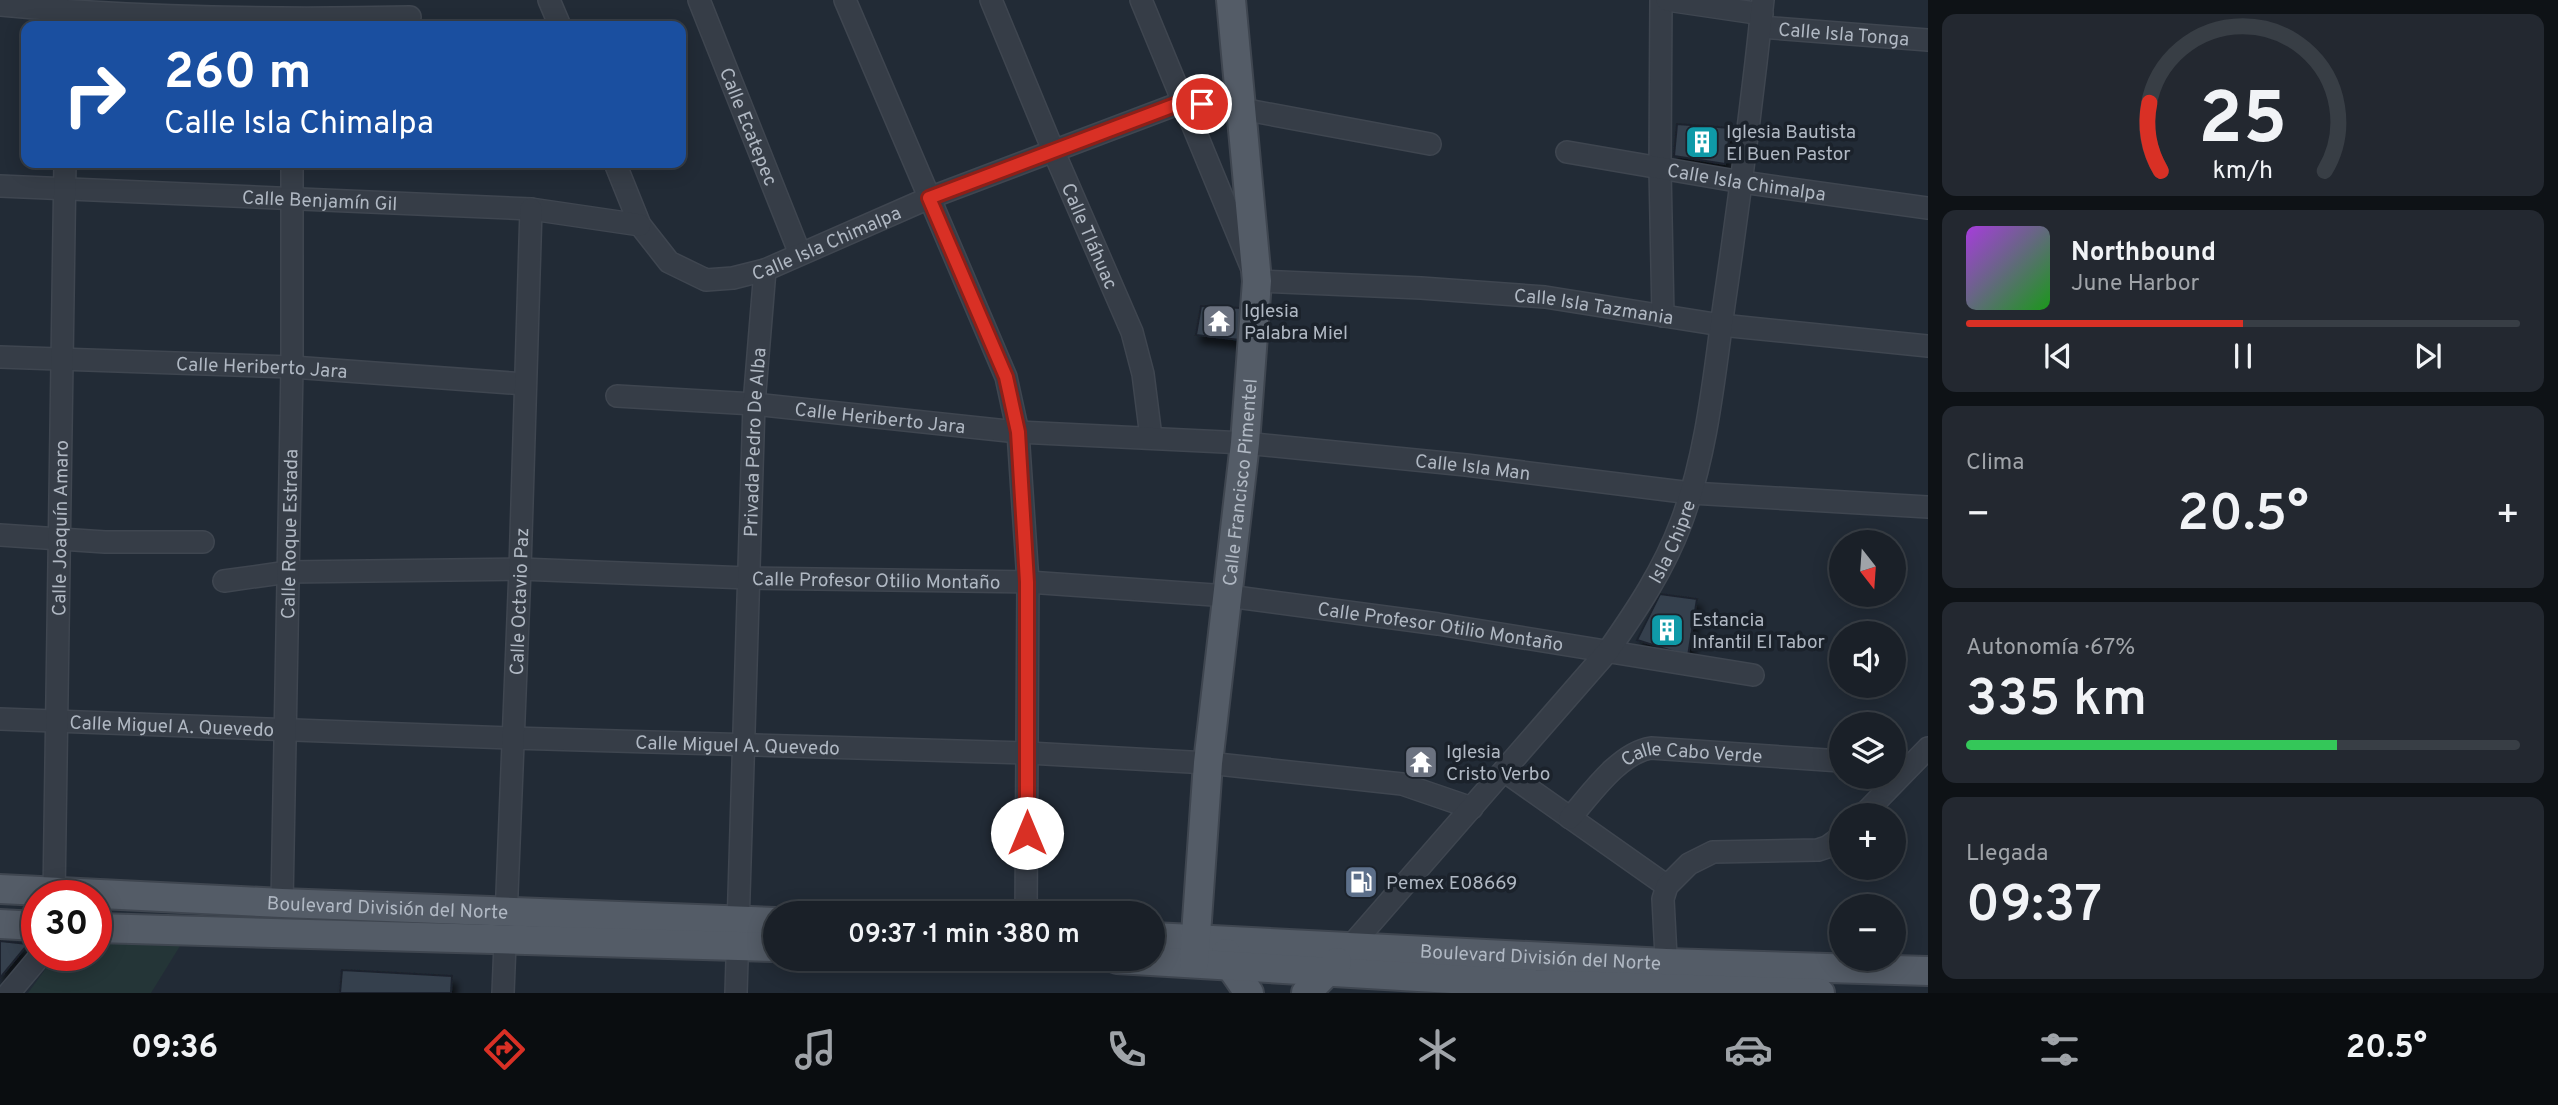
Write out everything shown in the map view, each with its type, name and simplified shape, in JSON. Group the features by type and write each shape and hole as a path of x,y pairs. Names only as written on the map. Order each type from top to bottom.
{"main road":[{"name":"Calle Francisco Pimentel","path":"1210,951 1208,763 1245,443 1257,281 1231,0"},
{"name":"Boulevard División del Norte","path":"0,889 21,891"},
{"name":"Boulevard División del Norte","path":"112,896 282,903 505,926"},
{"path":"0,924 21,925"},
{"name":"Boulevard División del Norte","path":"112,928 505,926 739,933 763,926"},
{"name":"Boulevard División del Norte","path":"739,933 763,942"},
{"name":"Boulevard División del Norte","path":"1165,939 1210,951 1329,970 1534,988 1667,976 1928,971"},
{"name":"Boulevard División del Norte","path":"1165,955 1350,947 1819,993"},
{"name":"Isla Chipre","path":"1329,970 1350,947"},
{"path":"1210,951 1249,993"},
{"path":"1307,993 1329,970"}],"street":[{"path":"550,0 558,21"},
{"name":"Calle Ecatepec","path":"699,0 800,254"},
{"path":"845,0 1006,377 1018,432 1027,582 1026,901"},
{"name":"Calle Tláhuac","path":"991,0 1132,332 1143,374 1151,437"},
{"path":"1140,0 1257,281"},
{"path":"1661,0 1663,316"},
{"name":"Calle Isla Tonga","path":"1667,0 1928,40"},
{"path":"0,5 66,13 412,14"},
{"name":"Isla Chipre","path":"1350,947 1608,652 1639,607 1669,550 1691,493 1704,433 1742,182 1762,14"},
{"name":"Calle Isla Chimalpa","path":"617,168 640,225 669,262 706,280 733,278 765,270 929,198 1183,102 1242,109 1430,144"},
{"name":"Calle Isla Chimalpa","path":"1567,152 1742,182 1928,208"},
{"name":"Calle Joaquín Amaro","path":"55,880 65,168"},
{"name":"Calle Roque Estrada","path":"282,903 292,367 292,168"},
{"name":"Calle Benjamín Gil","path":"0,186 531,209 640,225"},
{"name":"Calle Octavio Paz","path":"503,993 531,209"},
{"name":"Privada Pedro De Alba","path":"736,993 754,404 765,270"},
{"name":"Calle Isla Tazmania","path":"1257,281 1421,288 1545,298 1721,325 1928,346"},
{"name":"Calle Heriberto Jara","path":"0,357 292,367 526,384"},
{"name":"Calle Heriberto Jara","path":"617,396 754,404 1018,432"},
{"name":"Calle Isla Man","path":"1018,432 1245,443 1465,465 1691,493 1928,507"},
{"path":"0,536 105,542 203,542"},
{"name":"Calle Profesor Otilio Montaño","path":"225,581 288,572 520,569 748,578 1027,582 1228,596 1438,624 1753,675"},
{"name":"Calle Miguel A. Quevedo","path":"0,719 1028,753 1208,763 1402,784 1472,808"},
{"path":"1906,762 1928,748"},
{"name":"Calle Cabo Verde","path":"1570,818 1626,757 1642,749 1829,760"},
{"path":"1504,771 1667,886"},
{"path":"1872,803 1883,789"},
{"path":"1667,976 1663,899 1667,886 1689,863 1713,852 1808,851 1829,846"},
{"path":"9,993 27,971"}],"shaded area":[{"path":"112,937 148,938 180,946 151,993 28,993 44,971 112,971"}],"building":[{"name":"Iglesia Bautista El Buen Pastor","path":"1677,124 1731,128 1725,164 1674,156"},
{"name":"Iglesia Palabra Miel","path":"1201,306 1241,308 1240,340 1196,335"},
{"name":"Estancia Infantil El Tabor","path":"1660,594 1697,599 1688,656 1637,640"},
{"path":"0,941 21,943 21,952 0,978"},
{"path":"342,970 452,976 451,993 340,993"}],"place":[{"name":"Iglesia Bautista El Buen Pastor","path":"1702,142"},
{"name":"Iglesia Palabra Miel","path":"1219,321"},
{"name":"Estancia Infantil El Tabor","path":"1667,630"},
{"name":"Iglesia Cristo Verbo","path":"1421,762"},
{"name":"Pemex E08669","path":"1361,882"}],"route":[{"path":"1027,833 1027,582 1018,432 1006,377 929,198 1183,102 1202,104"}]}
